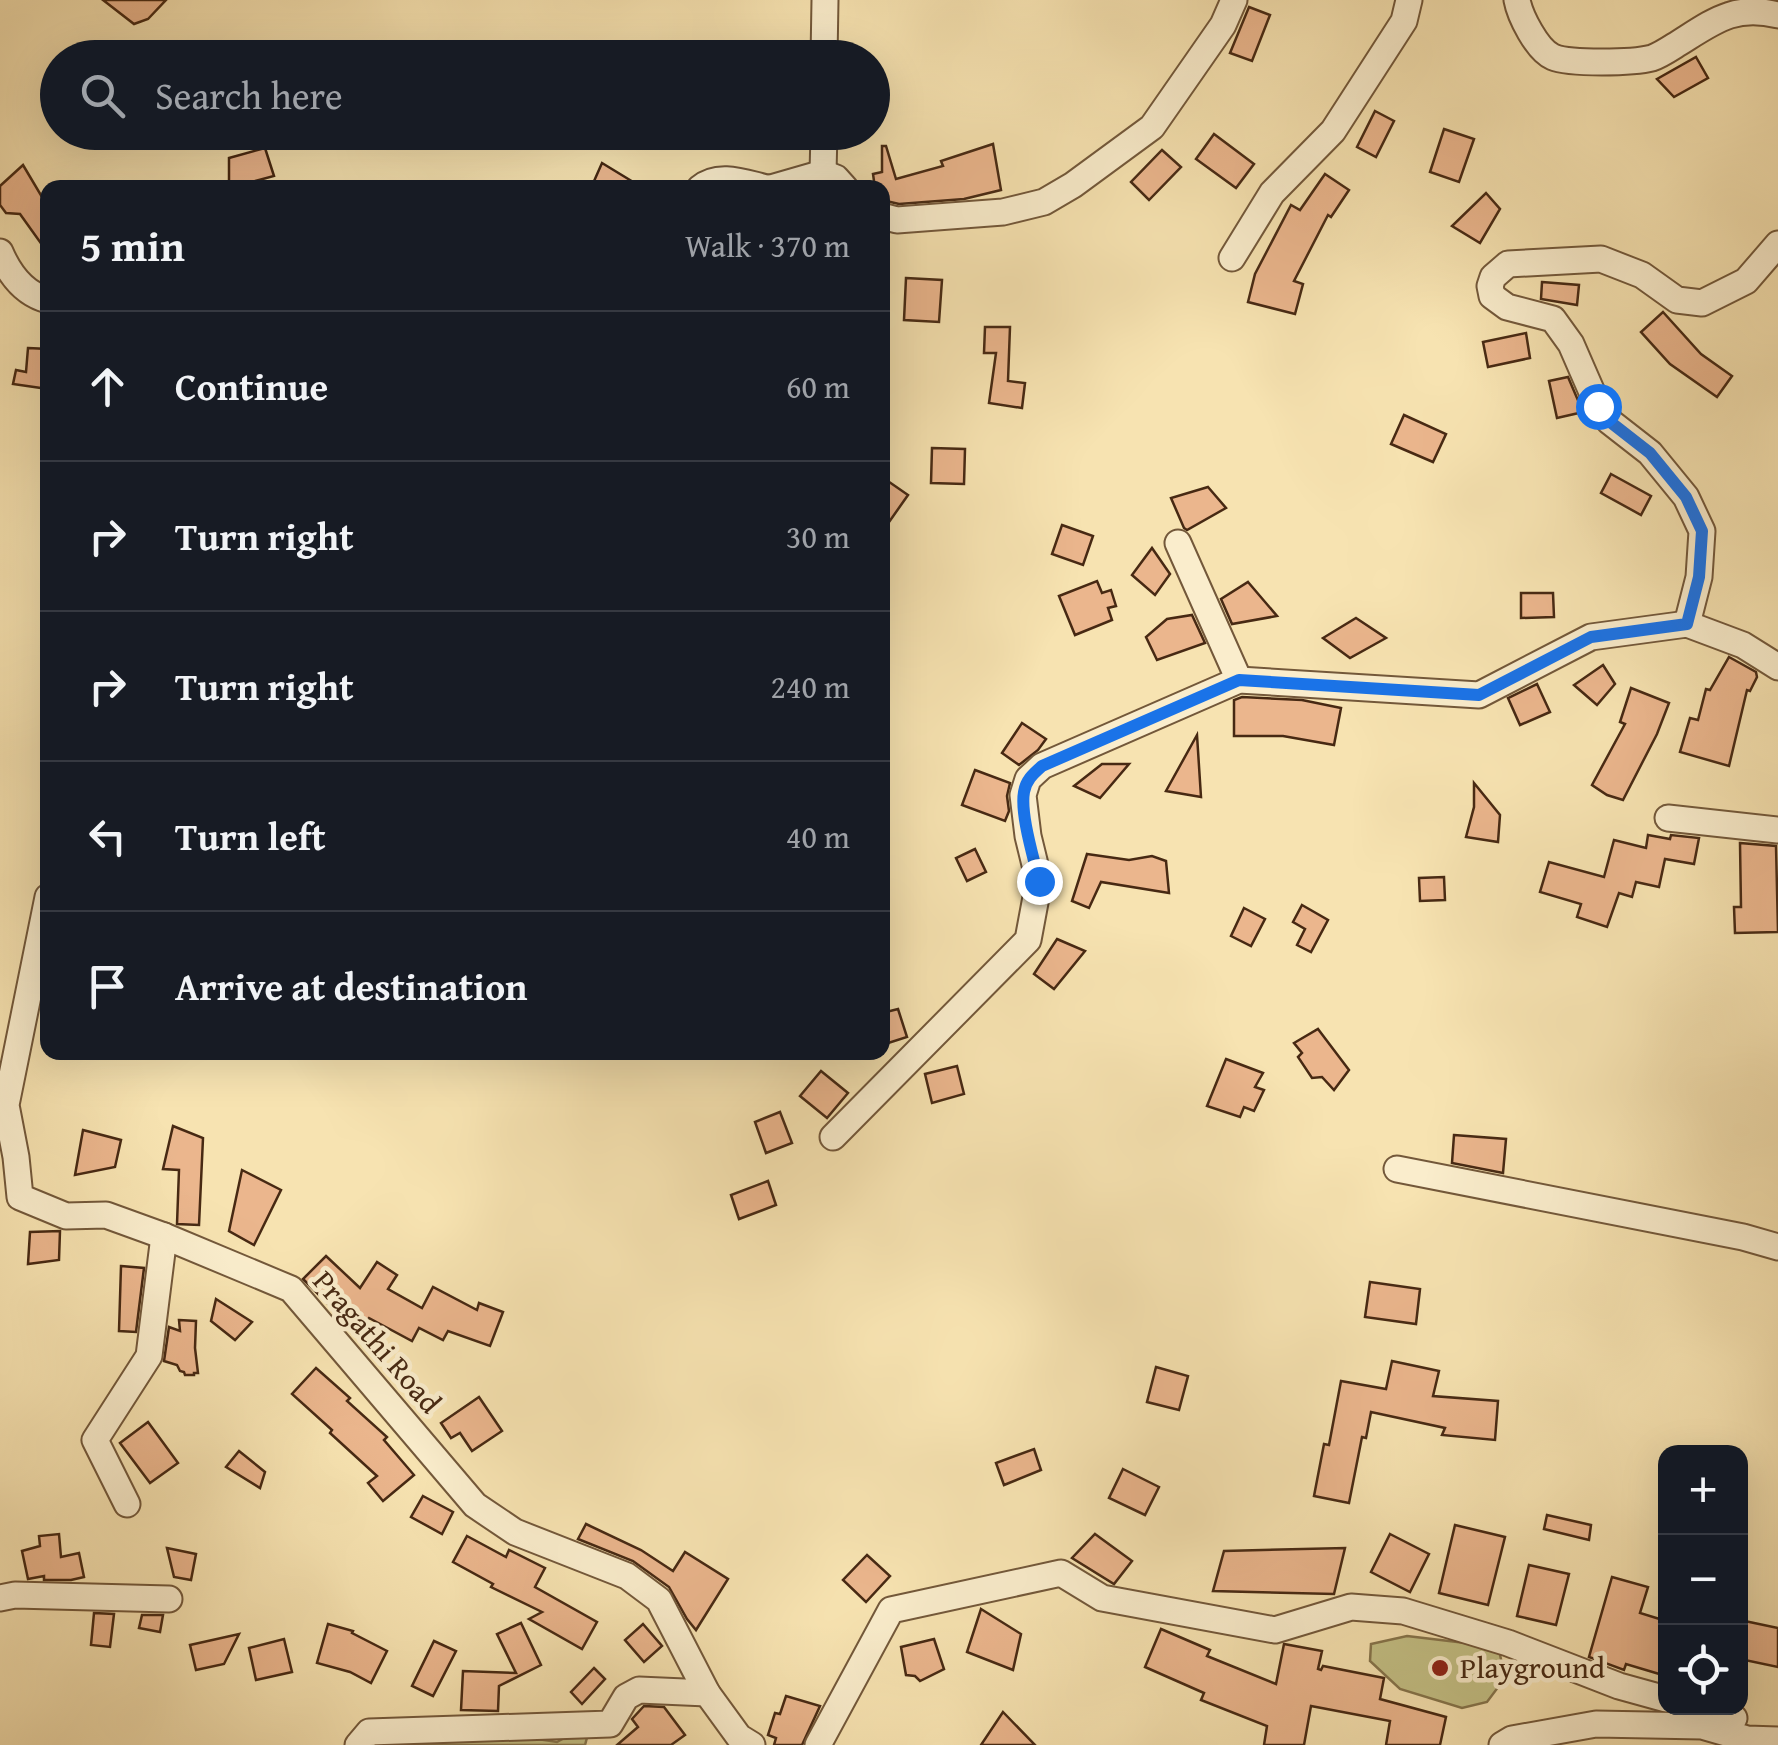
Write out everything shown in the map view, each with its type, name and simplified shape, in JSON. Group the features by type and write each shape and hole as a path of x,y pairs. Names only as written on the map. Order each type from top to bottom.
{"street":[{"path":"824,40 825,0"},
{"path":"890,218 1003,212 1044,202 1073,186 1152,127 1223,25 1234,0"},
{"path":"1232,258 1272,193 1333,131 1404,21 1408,0"},
{"path":"1517,0 1521,18 1549,56 1569,61 1654,58 1723,16 1758,10 1778,15"},
{"path":"823,173 824,150"},
{"path":"798,180 823,173 838,180"},
{"path":"1687,624 1699,577 1702,531 1686,497 1650,453 1609,421 1598,406 1571,344 1553,319 1507,307 1492,296 1490,286 1493,277 1508,264 1601,259 1642,275 1677,300 1702,303 1746,280 1778,244"},
{"path":"0,252 18,282 40,298"},
{"path":"1178,542 1239,680"},
{"path":"832,1137 1028,940 1039,881 1023,795 1028,779 1042,766 1239,680 1479,695 1591,637 1687,624 1743,646 1778,667"},
{"path":"1668,818 1778,830"},
{"name":"Pragathi Road","path":"40,937 6,1105 20,1197 66,1216 106,1215 291,1289 475,1505 515,1532 627,1576 660,1600 707,1692 739,1737 752,1745"},
{"path":"1397,1168 1743,1236 1778,1247"},
{"path":"127,1504 95,1440 149,1356 164,1236"},
{"path":"818,1745 891,1610 1062,1573 1102,1598 1275,1630 1351,1607 1403,1611 1508,1643 1619,1686 1658,1697"},
{"path":"0,1598 16,1595 170,1599"},
{"path":"358,1745 369,1732 610,1724 626,1696 639,1690 707,1692"},
{"path":"1722,1715 1778,1730"},
{"path":"1502,1745 1512,1739 1596,1724 1702,1726 1747,1739 1778,1740"}],"shaded area":[{"name":"Playground","path":"1407,1636 1499,1650 1505,1678 1487,1702 1462,1708 1400,1689 1370,1661 1371,1644"},
{"path":"591,1723 585,1745 384,1745 385,1739 511,1735 557,1742"}],"building":[{"path":"103,0 166,0 148,19 134,24"},
{"path":"1249,7 1270,15 1252,61 1230,53"},
{"path":"1696,57 1708,78 1674,97 1657,79"},
{"path":"1375,111 1394,121 1376,157 1357,147"},
{"path":"1444,129 1474,139 1459,182 1430,172"},
{"path":"1214,134 1254,164 1236,188 1196,159"},
{"path":"993,144 1001,190 964,199 899,204 890,202 890,180 874,180 873,174 882,172 882,150 887,150 896,179 943,166 941,161"},
{"path":"266,150 274,176 229,180 229,158"},
{"path":"1162,150 1181,167 1149,200 1131,182"},
{"path":"602,163 630,180 595,180"},
{"path":"23,165 40,194 40,242 20,214 6,213 0,205 0,186"},
{"path":"1325,174 1349,190 1331,217 1328,215 1294,281 1303,284 1295,314 1248,302 1255,274 1291,205 1300,210"},
{"path":"1486,193 1500,209 1480,243 1452,226"},
{"path":"906,278 942,280 939,322 904,320"},
{"path":"1542,282 1579,285 1577,305 1541,299"},
{"path":"1663,312 1701,354 1732,376 1717,397 1670,364 1641,332"},
{"path":"985,327 1010,327 1008,381 1025,383 1022,408 989,403 996,353 984,353"},
{"path":"1526,333 1530,358 1488,367 1483,342"},
{"path":"28,348 40,349 40,388 13,384 16,370 26,372"},
{"path":"1568,377 1583,412 1557,418 1549,381"},
{"path":"1404,415 1446,434 1433,462 1391,444"},
{"path":"932,448 965,449 964,484 931,483"},
{"path":"1611,474 1651,496 1641,515 1601,493"},
{"path":"890,483 908,495 890,521"},
{"path":"1208,487 1226,508 1187,530 1171,498"},
{"path":"1062,525 1093,536 1083,565 1052,554"},
{"path":"1152,548 1170,574 1155,595 1132,575"},
{"path":"1097,581 1102,593 1111,590 1116,606 1108,608 1112,620 1075,635 1059,596"},
{"path":"1248,582 1277,616 1232,624 1221,599"},
{"path":"1521,593 1553,593 1554,617 1521,618"},
{"path":"1192,615 1205,643 1157,660 1146,637 1167,619"},
{"path":"1356,618 1386,638 1350,658 1323,638"},
{"path":"1729,657 1756,672 1757,677 1747,690 1729,766 1680,752 1690,718 1698,720 1706,689 1710,690"},
{"path":"1603,665 1615,684 1597,705 1574,685"},
{"path":"1537,684 1550,712 1520,725 1508,698"},
{"path":"1631,688 1669,703 1623,800 1592,785 1625,724 1620,722"},
{"path":"1234,700 1302,700 1341,708 1334,745 1283,736 1234,736"},
{"path":"1022,723 1046,739 1019,765 1002,753"},
{"path":"1197,735 1201,797 1166,791"},
{"path":"1102,764 1129,764 1100,798 1074,786"},
{"path":"975,770 1010,783 1005,821 962,805"},
{"path":"1474,783 1500,815 1498,842 1466,837 1474,807"},
{"path":"1648,835 1699,838 1694,864 1665,859 1659,887 1636,882 1632,897 1619,893 1607,927 1577,917 1581,904 1540,892 1549,862 1604,877 1614,840 1646,848"},
{"path":"1740,843 1776,846 1778,932 1735,933 1734,907 1741,907"},
{"path":"975,849 986,872 967,881 956,858"},
{"path":"1087,854 1129,860 1152,856 1166,861 1169,893 1101,882 1089,908 1072,901"},
{"path":"1444,877 1445,900 1420,901 1419,878"},
{"path":"1302,905 1328,920 1311,952 1297,945 1305,929 1293,922"},
{"path":"1244,908 1265,919 1251,946 1231,936"},
{"path":"1057,939 1085,951 1054,989 1034,974"},
{"path":"898,1009 907,1037 890,1042 890,1011"},
{"path":"1318,1029 1349,1070 1334,1090 1322,1077 1312,1078 1294,1043"},
{"path":"1226,1059 1263,1073 1255,1087 1264,1090 1254,1111 1244,1107 1240,1117 1207,1106"},
{"path":"957,1066 964,1094 932,1103 925,1074"},
{"path":"821,1071 848,1093 827,1118 800,1096"},
{"path":"780,1112 792,1143 766,1153 755,1122"},
{"path":"173,1126 203,1138 199,1225 177,1224 179,1170 163,1169"},
{"path":"83,1130 121,1140 115,1167 75,1175"},
{"path":"1454,1135 1506,1139 1503,1173 1452,1163"},
{"path":"242,1170 281,1190 254,1245 229,1231"},
{"path":"768,1181 776,1205 739,1219 731,1195"},
{"path":"60,1231 59,1260 28,1264 30,1232"},
{"path":"326,1256 360,1288 377,1262 397,1275 388,1289 422,1308 433,1287 477,1310 479,1303 503,1312 490,1346 448,1331 443,1340 419,1328 412,1341 369,1318 366,1322 334,1301 330,1306 303,1279"},
{"path":"121,1266 144,1268 136,1332 119,1331"},
{"path":"1370,1282 1420,1289 1416,1324 1365,1317"},
{"path":"216,1299 252,1322 235,1340 211,1321"},
{"path":"179,1320 196,1321 198,1373 194,1375 185,1375 177,1365 164,1361 169,1327 180,1331"},
{"path":"1392,1361 1439,1371 1433,1396 1498,1401 1495,1440 1442,1435 1445,1428 1371,1412 1349,1503 1314,1496 1341,1381 1386,1389"},
{"path":"1156,1367 1188,1376 1179,1410 1147,1402"},
{"path":"316,1368 387,1437 384,1440 414,1475 383,1501 368,1483 377,1476 292,1394"},
{"path":"479,1397 502,1431 472,1451 460,1433 451,1438 441,1423"},
{"path":"148,1422 178,1463 150,1483 120,1443"},
{"path":"1034,1449 1041,1470 1004,1485 996,1463"},
{"path":"239,1451 265,1472 260,1488 226,1467"},
{"path":"1123,1469 1159,1487 1145,1515 1109,1498"},
{"path":"423,1496 453,1512 442,1534 411,1517"},
{"path":"1547,1515 1591,1525 1589,1540 1544,1529"},
{"path":"586,1524 641,1550 673,1571 685,1552 728,1579 696,1630 669,1587 633,1561 578,1539"},
{"path":"1455,1525 1505,1537 1488,1605 1439,1593"},
{"path":"59,1534 61,1557 79,1553 84,1577 28,1579 22,1551 40,1546 39,1536"},
{"path":"1095,1534 1132,1561 1114,1584 1072,1558"},
{"path":"1390,1534 1429,1554 1410,1592 1371,1572"},
{"path":"467,1536 506,1557 509,1550 545,1568 535,1587 597,1622 582,1649 529,1619 542,1612 491,1587 493,1584 453,1562"},
{"path":"167,1548 196,1554 191,1580 174,1577"},
{"path":"1345,1548 1334,1594 1213,1591 1224,1551"},
{"path":"867,1555 890,1576 866,1602 843,1580"},
{"path":"1529,1565 1569,1574 1556,1625 1517,1616"},
{"path":"1612,1577 1648,1587 1640,1613 1658,1619 1658,1674 1626,1664 1624,1670 1589,1657"},
{"path":"981,1609 1021,1634 1013,1670 967,1652"},
{"path":"94,1613 114,1614 110,1647 91,1645"},
{"path":"142,1615 163,1615 160,1632 139,1628"},
{"path":"1748,1622 1778,1628 1778,1667 1748,1661"},
{"path":"521,1623 541,1665 499,1686 498,1711 461,1710 463,1671 516,1673 497,1634"},
{"path":"328,1624 353,1631 387,1651 371,1683 350,1672 317,1663"},
{"path":"643,1624 662,1646 644,1662 625,1640"},
{"path":"1161,1629 1210,1650 1207,1656 1276,1684 1284,1644 1322,1651 1318,1669 1323,1666 1384,1678 1380,1699 1446,1717 1440,1745 1386,1745 1390,1721 1311,1706 1304,1745 1264,1745 1267,1726 1201,1700 1204,1693 1145,1667"},
{"path":"239,1634 224,1664 196,1670 190,1645"},
{"path":"284,1639 292,1672 256,1680 249,1648"},
{"path":"934,1639 944,1669 920,1681 906,1675 901,1647"},
{"path":"434,1641 456,1651 433,1696 412,1686"},
{"path":"594,1668 605,1679 582,1704 571,1692"},
{"path":"786,1696 820,1706 802,1745 774,1745 776,1738 768,1735"},
{"path":"644,1706 664,1707 685,1735 671,1745 617,1745 638,1727 632,1719"},
{"path":"1003,1712 1035,1745 981,1745"}],"place":[{"name":"Playground","path":"1440,1668"}],"route":[{"path":"1039,881 1023,795 1028,779 1042,766 1239,680 1479,695 1591,637 1687,624 1699,577 1702,531 1686,497 1650,453 1609,421 1598,406"}]}
